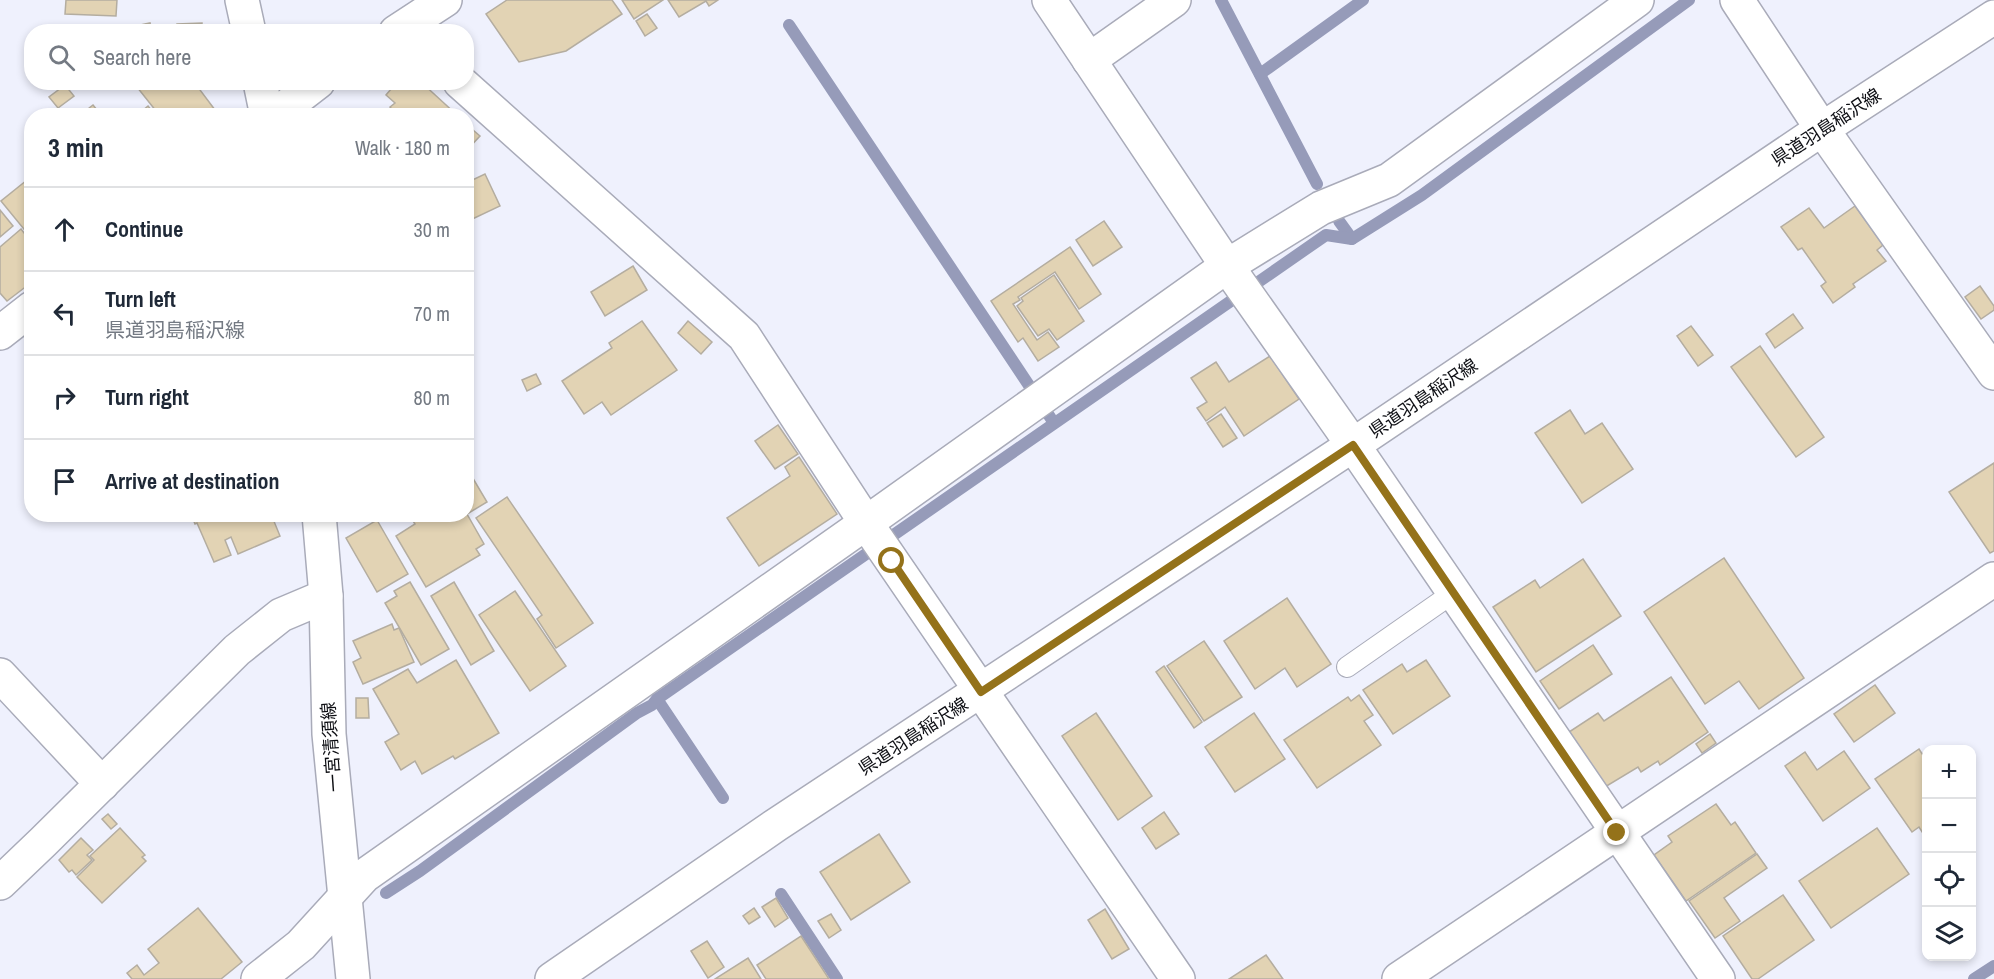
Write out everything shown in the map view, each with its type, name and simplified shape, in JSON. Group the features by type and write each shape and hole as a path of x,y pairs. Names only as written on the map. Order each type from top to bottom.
{"street":[{"path":"242,0 247,24"},
{"path":"409,24 445,0"},
{"path":"1049,0 1241,285 1718,979"},
{"path":"1089,60 1174,0"},
{"path":"258,979 301,945 364,876 870,528 1241,285 1321,208 1389,180 1637,0"},
{"path":"1737,0 1822,129 1994,373"},
{"name":"県道羽島稲沢線","path":"552,979 776,825 981,692 1822,129 1994,17"},
{"path":"262,90 265,108"},
{"path":"284,108 308,90"},
{"path":"469,90 744,336 892,561 1178,979"},
{"name":"一宮清須線","path":"320,522 326,596 328,734 353,979"},
{"path":"1400,979 1994,579"},
{"path":"0,883 237,650 280,615 326,596"},
{"path":"0,675 102,784"}],"lane":[{"path":"1347,667 1454,593"}],"building":[{"path":"66,0 117,0 116,16 65,14"},
{"path":"507,0 612,0 622,14 566,51 519,62 486,14"},
{"path":"622,0 663,0 634,19"},
{"path":"668,0 718,0 709,6 706,1 679,17"},
{"path":"647,14 657,28 645,36 636,21"},
{"path":"58,90 69,90 74,96 58,108 49,97"},
{"path":"139,90 200,90 214,108 154,108"},
{"path":"390,90 430,90 449,108 391,108 395,103 386,95"},
{"path":"474,131 480,136 474,142"},
{"path":"485,174 500,206 474,218 474,179"},
{"path":"24,182 24,229 1,201"},
{"path":"1855,206 1883,245 1877,250 1886,261 1853,284 1855,287 1833,303 1821,286 1826,282 1802,248 1798,250 1781,227 1809,208 1824,228"},
{"path":"0,210 13,226 0,237"},
{"path":"1104,221 1122,247 1093,266 1076,240"},
{"path":"21,229 24,233 24,288 7,301 0,293 0,247"},
{"path":"1070,247 1101,294 1079,309 1055,272 1018,297 1020,300 1013,304 1037,340 1048,332 1059,347 1038,361 1023,338 1018,342 991,301"},
{"path":"633,266 647,290 605,316 591,292"},
{"path":"1054,275 1084,321 1057,340 1049,329 1038,336 1017,306 1023,301 1021,298"},
{"path":"1980,286 1994,306 1994,310 1981,319 1965,297"},
{"path":"1793,314 1803,328 1775,348 1766,334"},
{"path":"642,321 677,370 611,415 602,402 584,414 562,381 612,348 609,343"},
{"path":"688,321 712,342 701,354 678,333"},
{"path":"1691,326 1713,355 1698,366 1677,336"},
{"path":"1760,346 1824,437 1796,457 1731,367"},
{"path":"1270,356 1299,399 1244,436 1225,407 1206,421 1197,408 1207,402 1191,378 1216,362 1229,382"},
{"path":"536,374 541,384 527,391 522,380"},
{"path":"1570,410 1585,434 1602,423 1633,469 1582,503 1535,433"},
{"path":"1221,414 1237,438 1223,447 1207,423"},
{"path":"778,425 798,454 775,469 755,441"},
{"path":"799,457 837,514 759,566 727,518 790,476 785,467"},
{"path":"1994,463 1994,551 1990,553 1949,492"},
{"path":"474,480 487,502 474,510"},
{"path":"507,497 593,623 556,648 537,619 542,615 476,518"},
{"path":"194,522 274,522 280,536 238,554 231,537 225,540 231,555 214,562 197,523"},
{"path":"374,522 378,522 408,574 377,592 346,538"},
{"path":"414,522 472,522 484,544 476,549 480,555 426,587 396,536 415,524"},
{"path":"1724,558 1804,678 1759,709 1739,681 1705,704 1644,612"},
{"path":"1583,559 1621,616 1536,672 1493,607 1535,580 1540,588"},
{"path":"410,582 449,649 421,665 385,603 397,596 394,591"},
{"path":"454,582 494,651 471,665 431,596"},
{"path":"515,591 566,666 530,691 479,615"},
{"path":"1287,598 1331,664 1297,687 1285,668 1255,689 1224,641"},
{"path":"392,624 394,630 399,628 414,662 363,684 353,662 361,658 353,641"},
{"path":"1204,641 1242,697 1204,721 1167,666"},
{"path":"1593,645 1612,674 1559,709 1540,681"},
{"path":"456,660 499,733 455,759 453,756 422,774 415,761 401,770 385,742 399,734 373,689 408,669 417,683"},
{"path":"1426,660 1450,696 1393,734 1363,690 1402,664 1407,672"},
{"path":"1164,666 1202,722 1194,728 1156,672"},
{"path":"1671,677 1708,732 1660,765 1658,761 1641,772 1638,767 1605,787 1569,732 1598,713 1604,721"},
{"path":"1875,685 1895,713 1854,742 1834,714"},
{"path":"1359,695 1373,715 1364,721 1381,745 1317,788 1284,740 1348,697 1351,701"},
{"path":"356,698 368,698 369,718 356,718"},
{"path":"1096,713 1152,796 1118,820 1062,736"},
{"path":"1254,713 1285,759 1235,792 1205,747"},
{"path":"1710,734 1716,743 1702,753 1696,744"},
{"path":"1919,749 1922,754 1922,832 1919,827 1912,832 1875,779"},
{"path":"1844,751 1870,788 1823,821 1785,766 1805,752 1817,770"},
{"path":"1716,804 1731,825 1735,822 1756,853 1686,901 1654,855 1672,842 1668,836"},
{"path":"1164,812 1179,834 1156,849 1142,828"},
{"path":"108,814 117,824 111,829 102,819"},
{"path":"120,828 145,855 142,857 146,861 102,903 77,877 94,860 90,856"},
{"path":"1877,828 1909,874 1831,928 1799,881"},
{"path":"879,834 910,882 851,920 820,872"},
{"path":"81,838 93,850 87,855 92,860 76,875 72,870 69,872 59,860"},
{"path":"1757,854 1767,868 1724,898 1740,921 1715,938 1689,901"},
{"path":"1783,895 1814,940 1758,979 1752,979 1723,936"},
{"path":"776,898 788,918 775,927 762,907"},
{"path":"198,908 242,962 221,979 132,979 127,973 137,965 144,975 159,963 148,949"},
{"path":"754,908 760,917 749,924 743,916"},
{"path":"1105,909 1129,949 1112,959 1088,920"},
{"path":"831,914 841,930 829,938 818,921"},
{"path":"801,936 829,979 766,979 757,965"},
{"path":"707,941 724,967 708,978 691,951"},
{"path":"1266,955 1283,979 1229,979"},
{"path":"748,958 761,979 715,979"}],"waterway":[{"path":"1221,0 1317,184"},
{"path":"1260,74 1363,0"},
{"path":"386,893 420,871 637,713 652,705 657,699 1326,235 1352,239 1422,195 1689,0"},
{"path":"789,25 1054,423"},
{"path":"1339,221 1352,239"},
{"path":"657,699 723,798"},
{"path":"781,894 837,979"},
{"path":"1974,979 1994,966"}],"route":[{"path":"892,561 981,692 1353,445 1617,833"}]}
